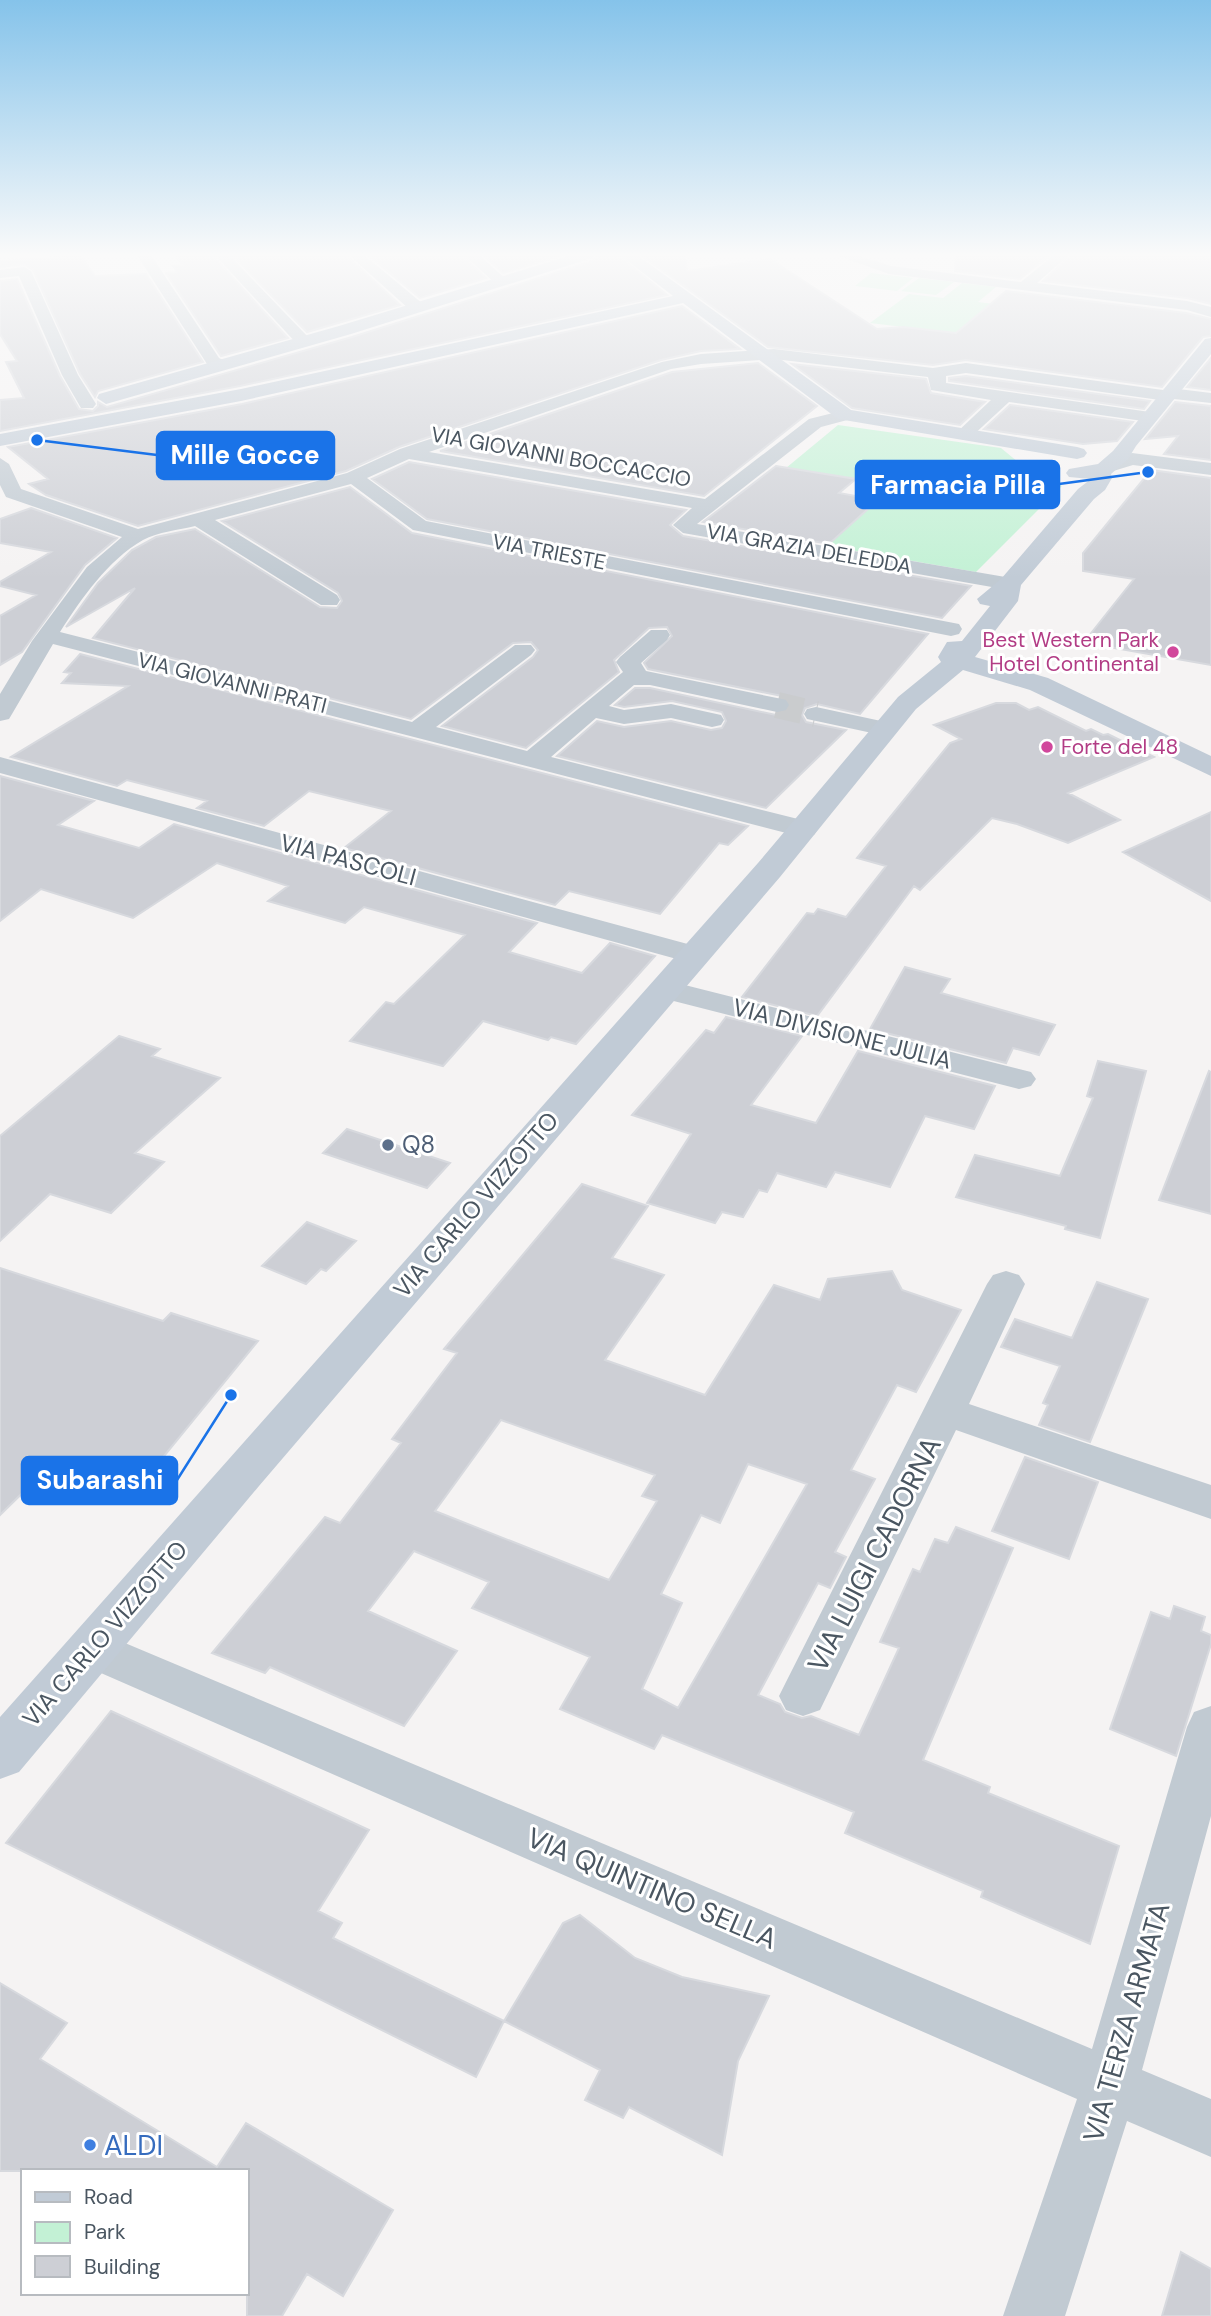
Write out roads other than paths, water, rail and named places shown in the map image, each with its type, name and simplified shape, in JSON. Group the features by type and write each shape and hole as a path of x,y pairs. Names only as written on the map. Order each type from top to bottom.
{"street":[{"path":"65,363 87,404"},
{"path":"0,431 226,363"},
{"path":"0,440 241,395 387,363"},
{"path":"0,714 48,636 95,569 115,549 137,535 354,477 407,453 679,363"},
{"path":"773,363 845,415 1081,454 1101,458 1106,467"},
{"path":"856,363 933,373 966,368 1211,398"},
{"name":"VIA CARLO VIZZOTTO","path":"0,1755 94,1649 251,1462 666,989 964,639 1006,601 1009,583 1086,494 1098,486 1106,467 1121,455 1169,394 1201,363"},
{"path":"933,373 938,377 937,386 1150,417"},
{"path":"964,434 1006,396"},
{"name":"VIA GRAZIA DELEDDA","path":"845,415 815,423 682,525 690,529 1009,583"},
{"path":"1003,440 1056,465 1082,483 1086,494"},
{"path":"1056,465 1060,454 1107,451 1127,444"},
{"name":"VIA GIOVANNI BOCCACCIO","path":"407,453 708,505"},
{"path":"1056,465 1106,467 1132,459 1211,469"},
{"path":"0,464 6,495 137,535"},
{"name":"VIA TRIESTE","path":"354,477 420,526 760,594 964,639"},
{"path":"197,518 329,600"},
{"path":"760,594 811,549"},
{"path":"639,678 628,662 659,635"},
{"name":"VIA GIOVANNI PRATI","path":"48,636 804,829"},
{"path":"964,639 1008,661 1039,684"},
{"path":"964,639 1039,684 1211,767"},
{"path":"416,730 523,650"},
{"path":"533,760 628,678 650,678 776,705"},
{"path":"591,710 624,717 671,711 712,720"},
{"path":"816,713 897,716"},
{"name":"VIA PASCOLI","path":"0,765 695,955"},
{"name":"VIA DIVISIONE JULIA","path":"666,989 1018,1079"},
{"name":"VIA LUIGI CADORNA","path":"803,1696 1006,1284"},
{"name":"VIA LUIGI CADORNA","path":"945,1411 1211,1502"},
{"name":"VIA QUINTINO SELLA","path":"94,1649 1211,2128"},
{"name":"VIA TERZA ARMATA","path":"1034,2316 1110,2084 1211,1727"}],"tunnel":[{"path":"777,705 816,714"}],"place":[{"name":"Mille Gocce","path":"37,440"},
{"name":"Farmacia Pilla","path":"1148,472"},
{"name":"Best Western Park Hotel Continental","path":"1173,652"},
{"name":"Forte del 48","path":"1047,747"},
{"name":"Q8","path":"388,1145"},
{"name":"Subarashi","path":"231,1395"},
{"name":"ALDI","path":"90,2145"}]}
